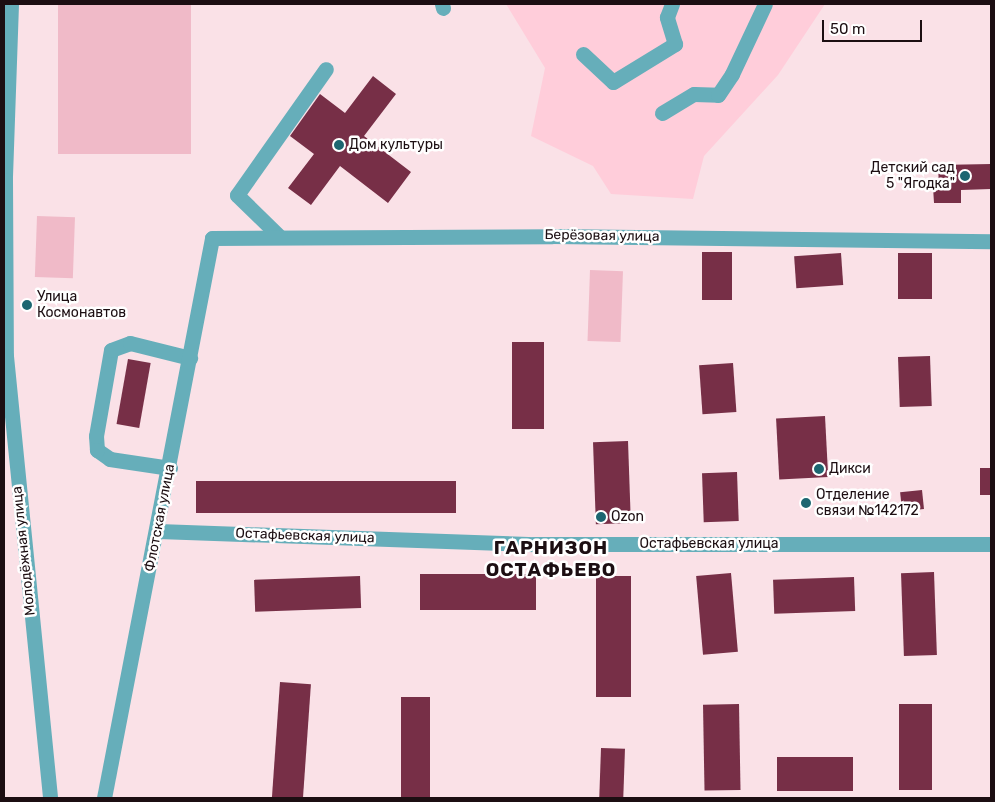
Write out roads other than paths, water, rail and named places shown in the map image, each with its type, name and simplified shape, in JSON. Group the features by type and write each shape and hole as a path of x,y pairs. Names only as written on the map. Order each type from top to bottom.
{"street":[{"name":"Молодёжная улица","path":"11,4 5,180 4,329 7,399 50,798"},
{"path":"583,54 613,82 675,44 667,17 672,4"},
{"path":"662,112 694,94 718,95 732,74 765,4"},
{"path":"280,237 237,195 326,69"},
{"name":"Берёзовая улица","path":"212,238 552,236 991,241"},
{"name":"Флотская улица","path":"104,798 158,531 212,238"},
{"path":"170,468 110,459 96,450 96,436 111,350 130,343 190,358"},
{"name":"Остафьевская улица","path":"158,531 536,544 991,544"}],"place":[{"name":"Дом культуры","path":"339,145"},
{"name":"Детский сад 5 \"Ягодка\"","path":"965,176"},
{"name":"Улица Космонавтов","path":"27,305"},
{"name":"Дикси","path":"819,469"},
{"name":"Отделение связи №142172","path":"806,503"},
{"name":"Ozon","path":"601,517"}],"district":[{"name":"ГАРНИЗОН ОСТАФЬЕВО","path":"551,559"}]}
